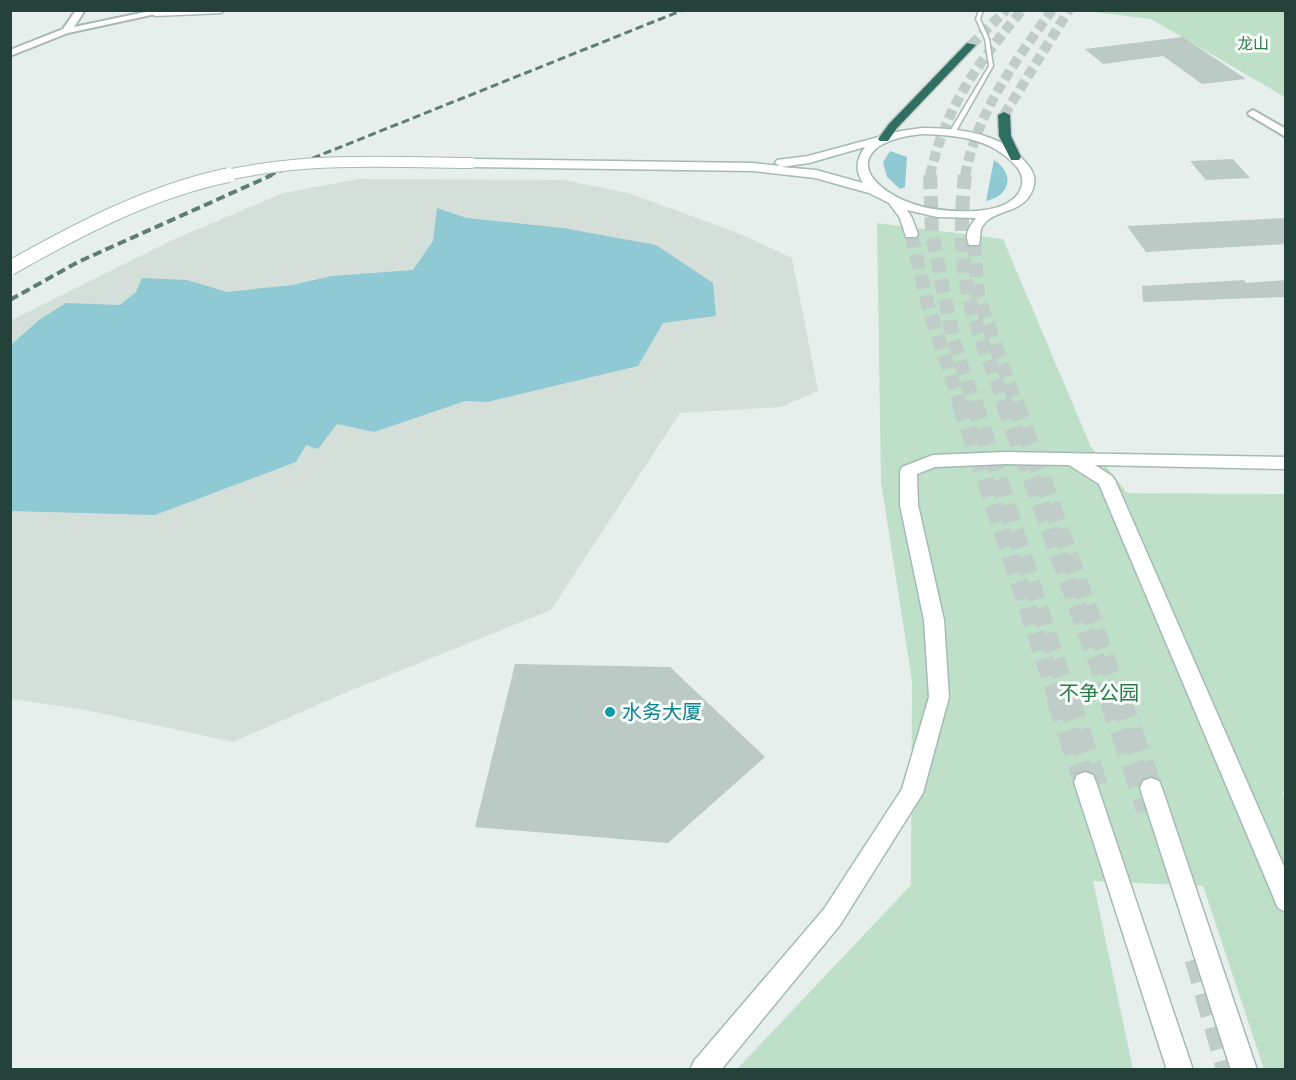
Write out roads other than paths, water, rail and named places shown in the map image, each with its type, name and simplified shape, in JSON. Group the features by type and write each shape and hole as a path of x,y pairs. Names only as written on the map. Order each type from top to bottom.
{"highway":[{"path":"884,139 892,126 971,45"},
{"path":"1004,115 1005,136 1015,157"}],"street":[{"path":"66,31 81,10"},
{"path":"143,10 156,13"},
{"path":"10,53 66,31 156,13 221,10"},
{"path":"1253,113 1286,134"},
{"path":"753,167 809,159 922,131 952,133 985,140 1015,157 1025,168 1029,185 1021,198 987,214 974,229 974,242"},
{"path":"884,139 868,149 862,162 865,177 902,209 911,234"},
{"path":"10,268 66,236 146,200 195,184 258,169 334,163 753,167 816,174 851,183 893,200 940,214 969,215 995,212"},
{"path":"703,1070 832,916 912,793 939,697 934,620 909,505 908,471 933,461 1006,458 1286,463"},
{"path":"1072,459 1106,480 1286,900"},
{"path":"1085,782 1180,1070"},
{"path":"1151,788 1244,1070"}],"lane":[{"path":"952,133 991,66 987,39 978,19 981,10"}],"water":[{"path":"890,151 907,157 905,187 900,189 887,177 883,162"},
{"path":"994,160 1005,171 1007,184 1001,194 986,201"},
{"path":"437,208 466,218 563,228 656,245 713,283 716,316 663,323 638,366 487,402 465,401 374,432 337,424 318,449 306,445 296,462 155,515 11,511 11,345 39,320 66,303 120,305 136,292 142,278 187,280 227,292 292,285 332,276 413,270 433,241"}],"tunnel":[{"path":"971,45 1006,10"},
{"path":"930,176 945,128 965,87 1022,10"},
{"path":"965,176 978,130 999,88 1052,10"},
{"path":"1004,115 1069,10"},
{"path":"965,175 962,228 969,300 1005,404"},
{"path":"930,176 932,234 953,338 974,404"},
{"path":"911,234 929,309 960,404"},
{"path":"974,242 978,296 1016,404"},
{"path":"960,402 1057,698"},
{"path":"974,402 1068,698"},
{"path":"1004,402 1110,698"},
{"path":"1015,402 1120,698"},
{"path":"1057,697 1085,782"},
{"path":"1068,697 1100,797"},
{"path":"1110,697 1148,810"},
{"path":"1119,697 1151,788"},
{"path":"1196,959 1228,1070"}],"railway":[{"path":"268,176 683,10"},
{"path":"10,300 78,262 272,175"}],"place":[{"name":"水务大厦","path":"610,712"}],"park label":[{"name":"龙山","path":"1253,43"},
{"name":"不争公园","path":"1099,693"}]}
